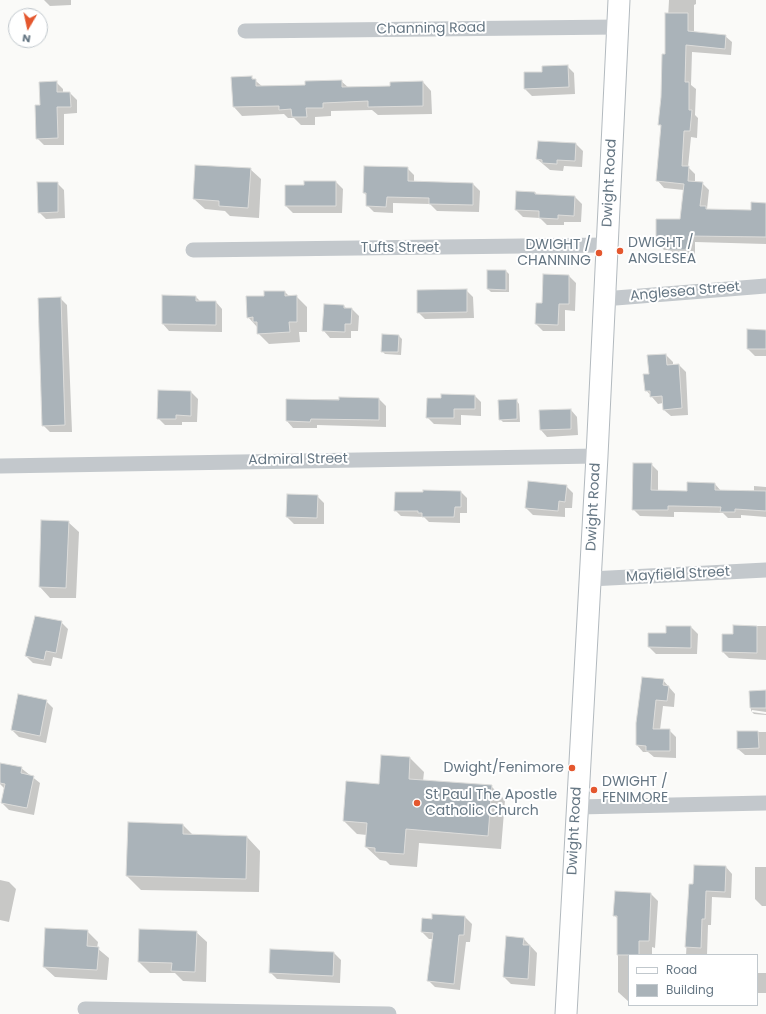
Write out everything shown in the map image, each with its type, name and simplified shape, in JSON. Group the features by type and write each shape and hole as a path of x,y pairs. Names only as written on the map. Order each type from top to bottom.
{"main road":[{"name":"Dwight Road","path":"566,1014 597,456 603,299 619,0"}],"street":[{"name":"Channing Road","path":"244,31 618,27"},
{"name":"Tufts Street","path":"193,250 606,246"},
{"name":"Anglesea Street","path":"603,299 766,286"},
{"name":"Admiral Street","path":"0,466 597,456"},
{"name":"Mayfield Street","path":"590,579 766,570"},
{"path":"577,807 766,803"},
{"path":"85,1009 389,1014"}],"building":[{"path":"665,13 688,13 688,31 726,35 725,49 686,45 685,82 689,82 689,110 692,110 690,131 684,131 682,166 689,166 688,181 703,182 700,206 706,206 706,209 751,210 751,202 766,203 766,237 689,236 688,250 668,250 668,243 656,243 656,219 680,219 684,184 656,181 661,125 658,125 661,97 662,54 665,54"},
{"path":"568,65 569,87 524,89 524,72 542,72 542,66"},
{"path":"252,76 252,79 256,79 256,86 305,85 305,81 342,80 342,87 390,86 390,82 423,81 423,106 368,107 368,101 323,103 323,108 306,108 307,117 292,117 291,109 279,110 279,106 233,107 231,77"},
{"path":"57,81 57,92 70,92 71,107 57,107 58,138 36,139 35,105 40,105 39,82"},
{"path":"538,141 576,143 575,161 557,160 557,164 542,163 542,160 536,159"},
{"path":"195,165 251,168 248,208 219,206 219,201 193,199"},
{"path":"364,166 408,167 408,181 473,183 473,205 429,204 429,198 387,197 386,207 366,206 366,193 363,193"},
{"path":"304,181 336,181 336,206 285,206 285,185 304,185"},
{"path":"37,182 58,182 58,212 38,213"},
{"path":"516,191 535,192 535,194 575,196 574,216 558,215 558,219 539,218 539,211 515,210"},
{"path":"487,270 506,270 506,290 487,289"},
{"path":"543,274 569,275 569,304 559,304 558,325 535,324 536,303 542,303"},
{"path":"467,289 467,312 417,313 417,290"},
{"path":"264,291 285,291 285,296 297,295 297,322 289,322 290,332 257,334 257,322 253,322 253,317 247,318 246,296 264,296"},
{"path":"162,295 196,296 196,301 216,301 216,325 162,324"},
{"path":"61,297 65,425 42,426 38,298"},
{"path":"324,304 344,305 344,308 352,308 351,324 345,324 345,332 322,331"},
{"path":"747,329 766,330 766,349 747,349"},
{"path":"382,334 399,335 398,352 381,352"},
{"path":"666,354 667,365 679,364 682,408 663,410 662,396 650,397 650,391 645,391 643,374 649,374 647,355"},
{"path":"158,390 191,391 191,416 176,415 176,419 157,419"},
{"path":"441,394 475,395 475,409 454,409 454,418 426,418 427,398 441,398"},
{"path":"339,397 379,398 379,420 311,419 310,422 286,421 286,399 339,400"},
{"path":"517,399 517,419 499,420 498,400"},
{"path":"571,409 571,429 540,430 539,410"},
{"path":"633,463 652,463 651,490 687,491 687,482 715,483 715,490 766,491 766,511 735,509 735,512 720,512 721,507 674,506 668,506 668,510 632,510"},
{"path":"528,481 567,485 565,502 559,501 558,511 525,508"},
{"path":"423,490 461,491 461,507 455,507 454,517 422,517 422,513 418,513 418,511 394,511 395,492 423,492"},
{"path":"287,494 318,495 317,518 286,517"},
{"path":"41,520 69,521 66,588 39,587"},
{"path":"35,616 62,621 56,653 46,651 44,660 25,656"},
{"path":"733,625 757,626 757,653 722,652 722,634 733,634"},
{"path":"666,626 691,626 691,648 648,647 648,633 666,633"},
{"path":"642,677 664,679 663,685 669,686 667,701 656,700 653,729 670,729 670,751 646,751 646,746 636,745 636,723"},
{"path":"766,690 766,708 750,708 749,691"},
{"path":"18,694 47,700 40,736 11,730"},
{"path":"737,731 758,731 759,748 737,749"},
{"name":"St Paul The Apostle Catholic Church","path":"381,755 410,757 409,779 492,785 488,836 406,829 404,854 375,852 375,848 365,847 367,823 343,821 346,781 379,784"},
{"path":"0,763 22,767 21,773 34,776 27,808 1,803 5,784 0,783"},
{"path":"128,822 183,824 183,834 247,836 246,879 126,876"},
{"path":"694,865 726,866 725,892 706,891 705,919 702,919 701,948 685,947 689,884 693,884"},
{"path":"615,891 651,893 649,941 639,941 639,954 617,955 617,916 613,916"},
{"path":"432,914 465,916 464,935 459,935 454,984 427,981 433,933 421,932 422,918 432,919"},
{"path":"45,928 88,930 87,946 99,947 97,970 43,967"},
{"path":"139,929 197,931 195,972 171,971 172,963 138,962"},
{"path":"506,936 524,938 523,945 530,945 528,979 503,977"},
{"path":"270,949 334,952 333,976 269,973"}],"place":[{"name":"DWIGHT / ANGLESEA","path":"620,251"},
{"name":"DWIGHT / CHANNING","path":"599,253"},
{"name":"Dwight/Fenimore","path":"572,768"},
{"name":"DWIGHT / FENIMORE","path":"594,790"},
{"name":"St Paul The Apostle Catholic Church","path":"417,803"}]}
